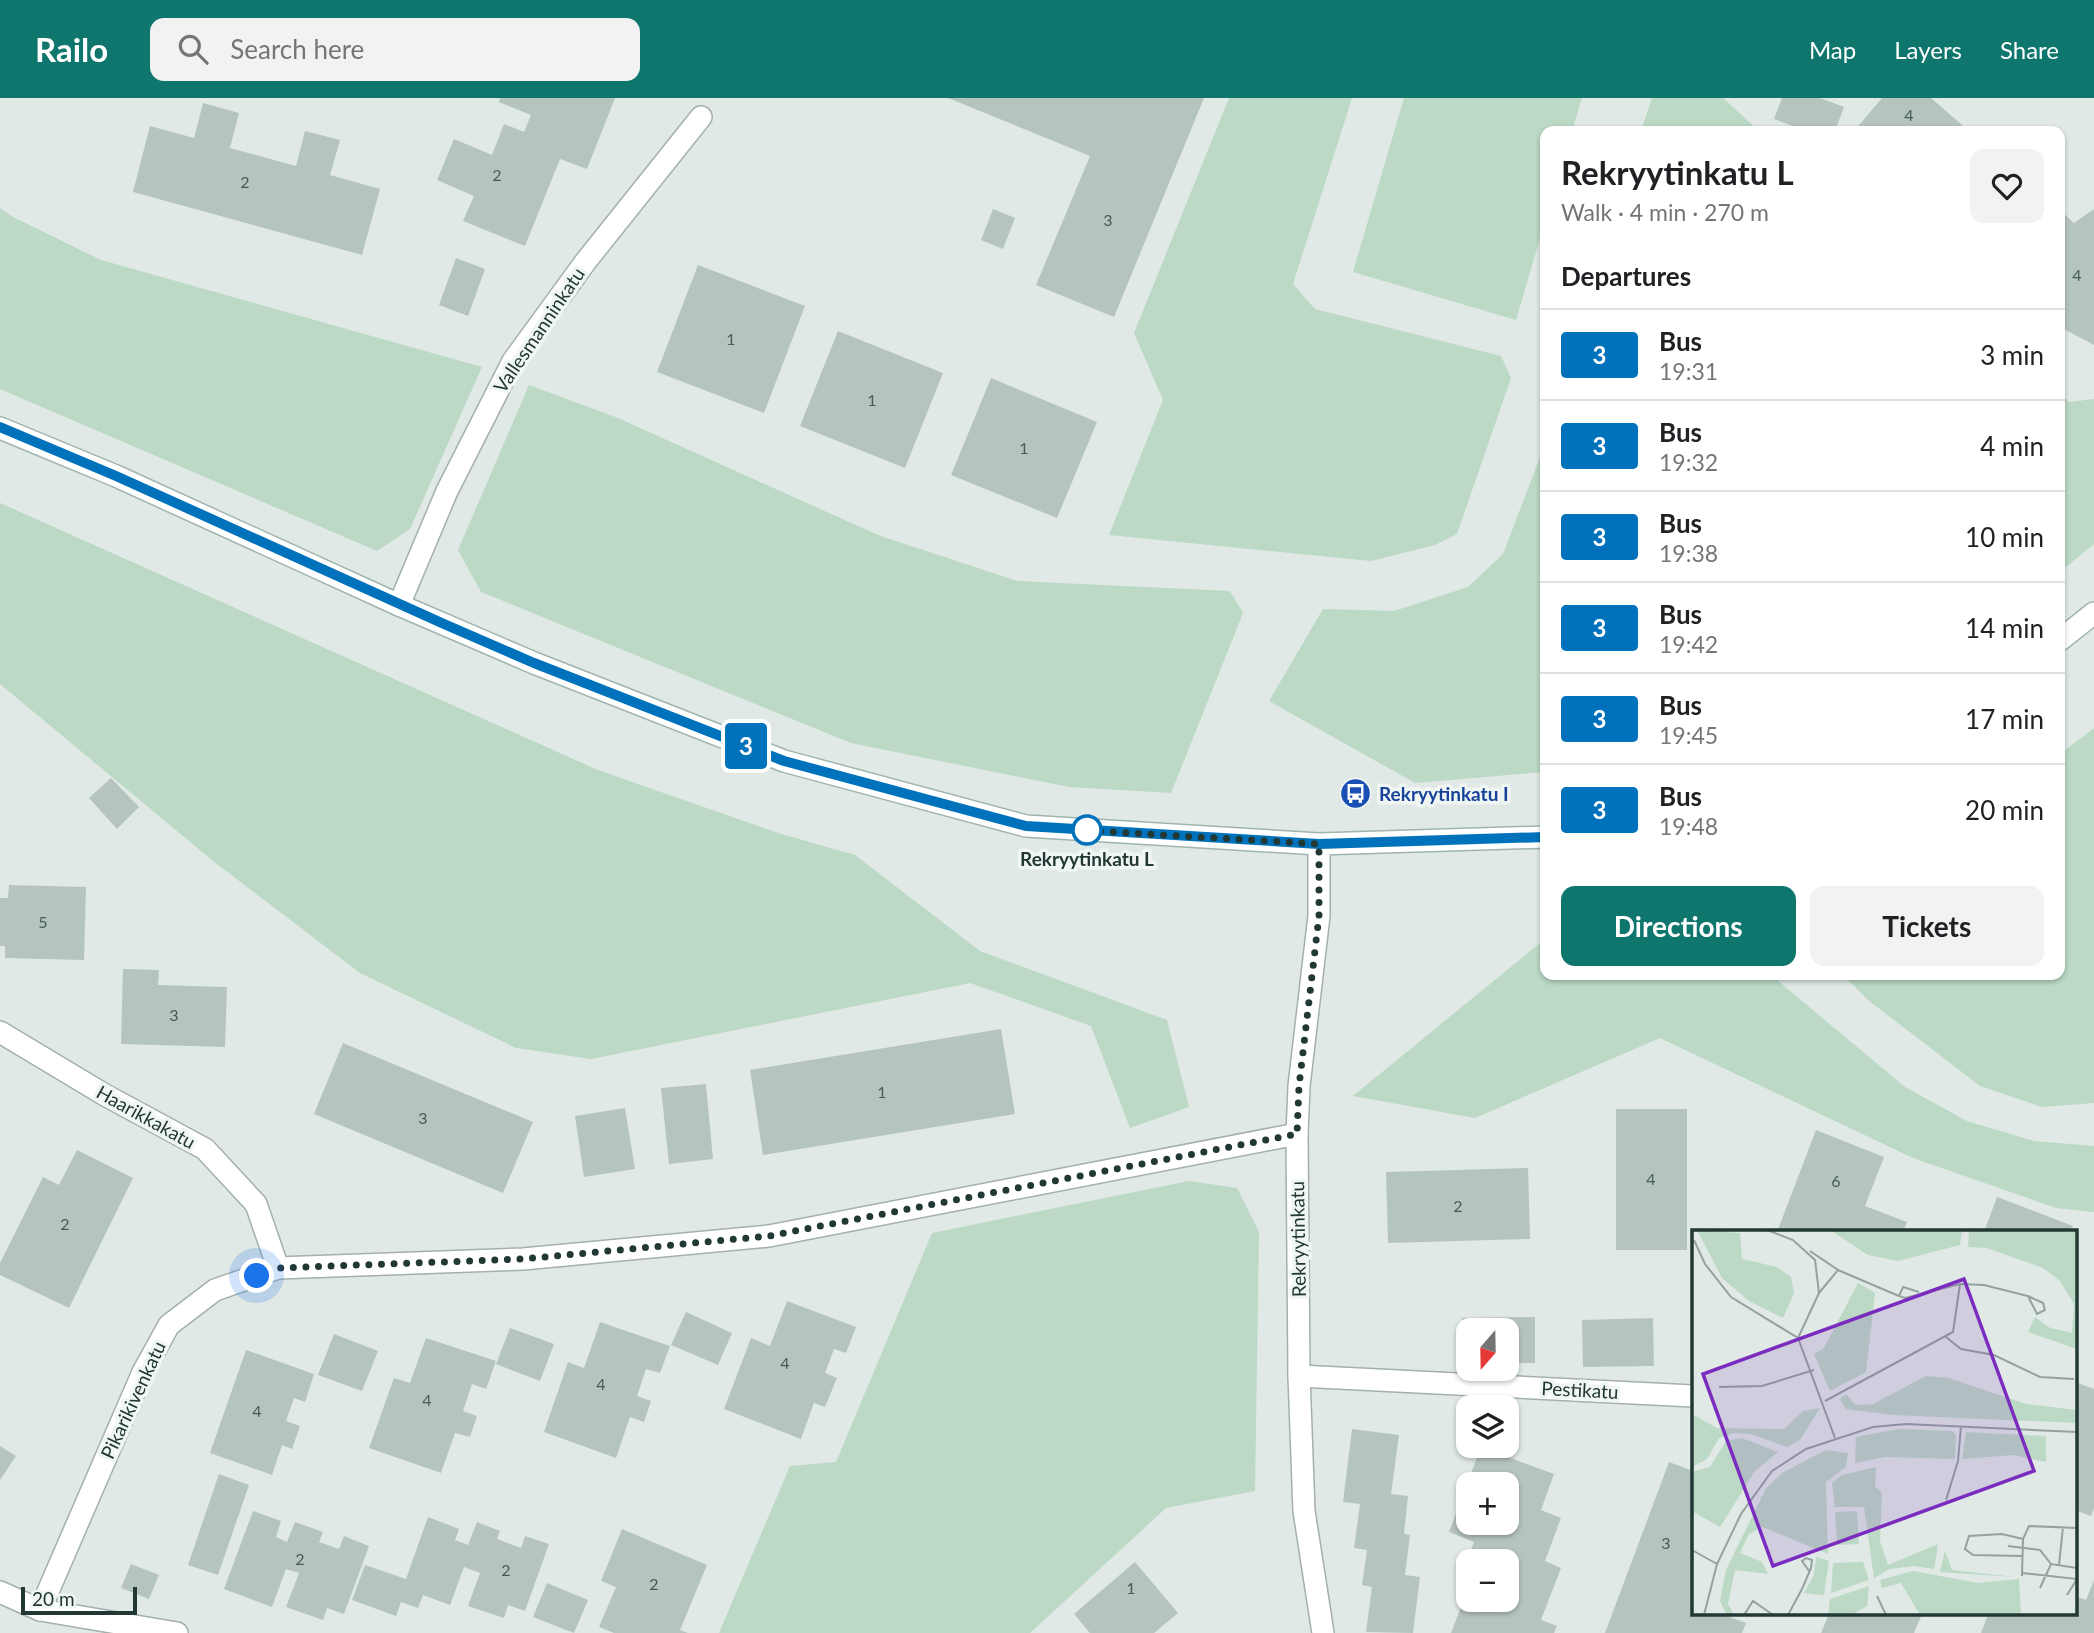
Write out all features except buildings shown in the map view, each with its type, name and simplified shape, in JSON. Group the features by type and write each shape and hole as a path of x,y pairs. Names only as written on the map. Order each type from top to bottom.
{"street":[{"name":"Vallesmanninkatu","path":"399,605 447,491 513,361 586,261 701,117"},
{"path":"0,428 116,476 399,605 534,663 784,761 1026,826 1319,844 1540,837"},
{"path":"2065,636 2094,613"},
{"name":"Rekryytinkatu","path":"1319,844 1319,916 1299,1086 1297,1134 1299,1376 1304,1511 1323,1633"},
{"name":"Haarikkakatu","path":"0,1032 105,1095 205,1149 256,1204 278,1268"},
{"name":"Pikarikivenkatu","path":"40,1610 143,1372 169,1325 215,1290 278,1268 523,1259 769,1236 1206,1149 1297,1134"},
{"name":"Pestikatu","path":"1299,1376 1692,1396"},
{"path":"0,1592 40,1610 177,1633"}],"green space":[{"path":"1229,98 1352,98 1293,284 1315,309 1501,356 1511,378 1457,534 1435,545 1371,561 1109,535 1163,400 1134,333"},
{"path":"1404,98 1582,98 1574,126 1540,126 1540,238 1516,320 1353,272"},
{"path":"1652,98 1723,98 1754,126 1643,126"},
{"path":"0,208 101,260 482,367 410,529 377,551 0,389"},
{"path":"529,385 618,418 878,535 1017,581 1230,591 1243,613 1171,793 1069,787 851,743 481,592 458,550"},
{"path":"2065,398 2069,402 2094,399 2094,544 2065,568"},
{"path":"1540,457 1540,772 1415,783 1269,701 1323,609 1394,611 1468,587 1503,554"},
{"path":"0,503 598,770 778,833 855,855 980,951 1167,1020 1189,1107 1130,1128 1091,1026 970,983 591,1059 516,1048 360,973 213,861 0,684"},
{"path":"2094,728 2094,1103 2042,1107 1980,1086 1868,1000 1848,980 2065,980 2065,750"},
{"path":"1540,943 1540,980 1777,980 1905,1087 1967,1121 2034,1141 2094,1146 2094,1212 2056,1208 1913,1158 1660,1038 1475,1118 1353,1096"},
{"path":"1189,1181 1237,1188 1259,1232 1255,1491 1166,1508 1030,1633 719,1633 790,1466 836,1462 932,1233"}],"bus line":[{"name":"3","path":"0,427 534,663 784,761 1026,826 1319,844 1540,837"}],"place":[{"name":"Rekryytinkatu I","path":"1356,794"},
{"name":"Rekryytinkatu L","path":"1087,830"}],"route":[{"path":"257,1276 278,1268 523,1259 769,1236 1297,1134 1299,1086 1319,916 1319,844 1079,830 1087,830"}]}
